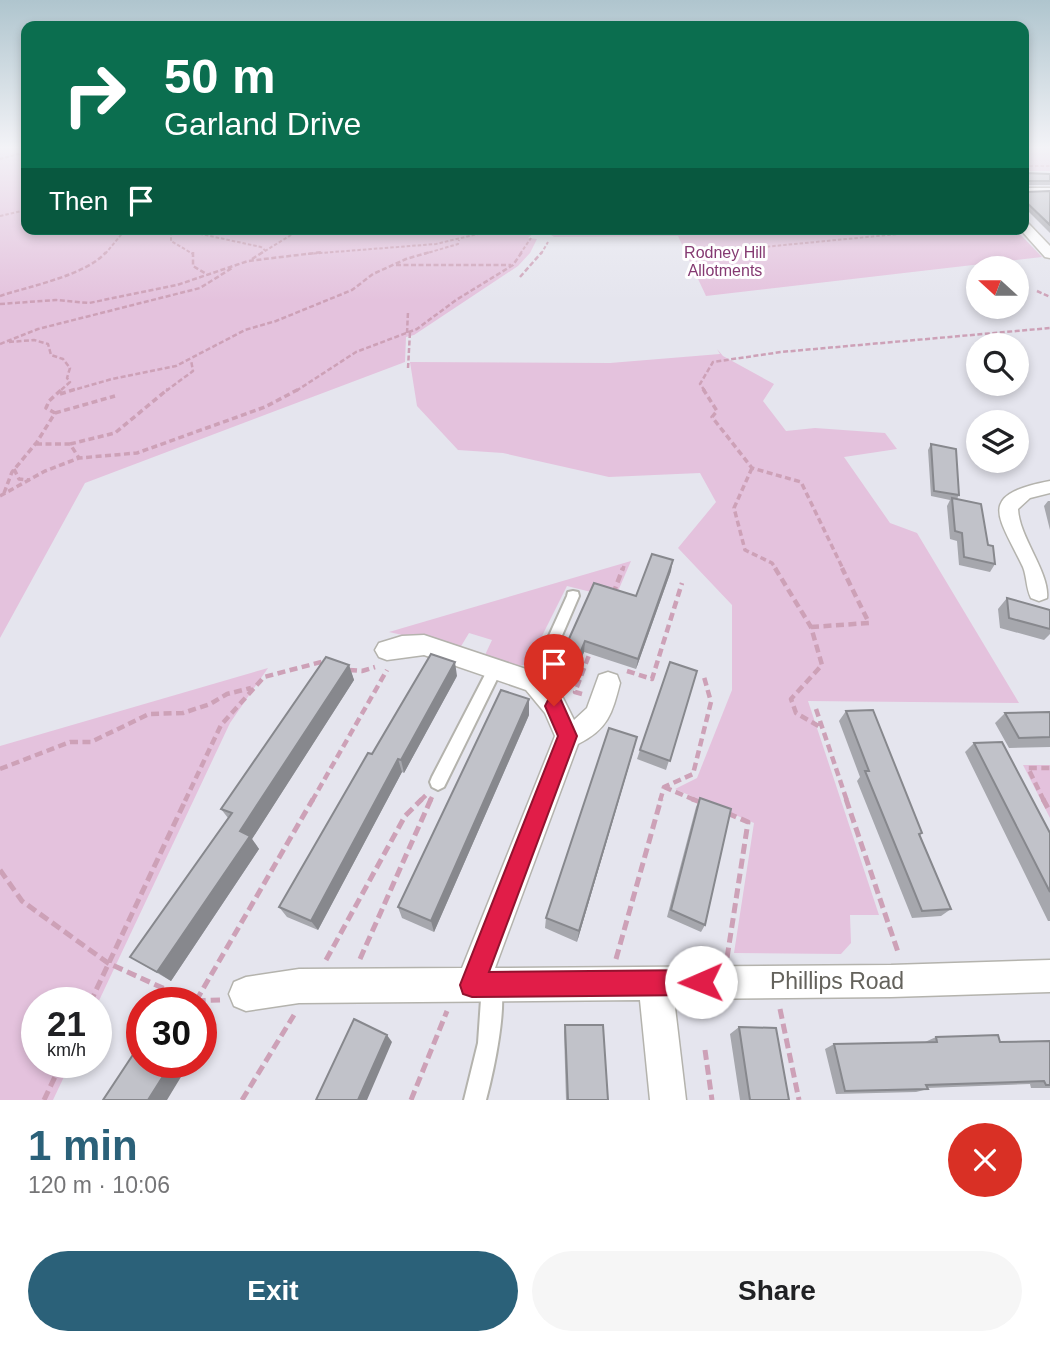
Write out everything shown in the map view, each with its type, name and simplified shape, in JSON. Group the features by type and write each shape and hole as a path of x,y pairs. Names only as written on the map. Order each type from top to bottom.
{"street":[{"path":"1029,231 1050,254"},
{"path":"1040,592 1035,571 1009,523 1008,510 1012,500 1023,493 1050,487"},
{"path":"387,650 424,645 535,682 554,706 568,736"},
{"path":"474,985 568,736 589,726 598,716 605,692"},
{"name":"Phillips Road","path":"246,994 265,989 312,986 908,981 1050,976"},
{"path":"655,983 668,1100"}],"lane":[{"path":"535,682 573,596"},
{"path":"438,782 495,669"},
{"path":"474,985 490,1038 484,1075 475,1100"}],"path":[{"path":"0,216 21,211"},
{"path":"0,296 99,261 121,235"},
{"path":"171,235 171,241 193,251 193,266 208,275"},
{"path":"205,235 271,248"},
{"path":"0,304 56,300 89,303 161,290 248,261 292,235"},
{"path":"248,261 459,240 476,235"},
{"path":"0,496 45,471 79,458 137,453 265,407 308,385 356,352 408,332 513,265 535,235"},
{"path":"520,277 541,254 549,241 546,235"},
{"path":"712,252 888,235"},
{"path":"60,394 191,360 245,330 276,321 352,290 373,274 392,265 432,250 458,244 459,240"},
{"path":"261,247 266,251"},
{"path":"392,265 513,265"},
{"path":"2,342 38,329 200,288 233,266"},
{"path":"1037,291 1050,297"},
{"path":"408,312 408,368"},
{"path":"811,627 869,623 801,482 752,468 712,416 717,411 700,384 713,362 780,352 1050,328"},
{"path":"2,342 34,340 48,344 51,355 63,359 70,368 67,378 70,382 60,394 49,401 46,408 55,413"},
{"path":"36,444 70,444 115,433 192,371 191,360"},
{"path":"5,493 5,484 14,469 36,444 55,413 115,396"},
{"path":"70,444 79,458"},
{"path":"752,468 734,508 745,550 772,563 811,627 822,664 791,699 796,713 822,728"},
{"path":"14,469 19,479 31,481"},
{"path":"609,604 624,566"},
{"path":"595,642 575,692 605,692 614,667 652,679 682,583"},
{"path":"97,987 221,725 264,677 314,662 334,663"},
{"path":"204,987 387,672 388,664 362,671 341,667"},
{"path":"609,984 664,787 692,774 710,702 704,677"},
{"path":"0,769 70,742 90,741 149,714 183,713 210,704 227,694 253,687"},
{"path":"816,709 908,981"},
{"path":"1050,768 1028,768 1050,812"},
{"path":"348,986 438,782"},
{"path":"242,1100 312,986 405,816 438,782"},
{"path":"664,787 712,807"},
{"path":"723,982 748,822 724,812"},
{"path":"0,870 22,901 108,963 164,987"},
{"path":"774,981 799,1100"},
{"path":"411,1100 474,985"},
{"path":"217,1001 246,994"},
{"path":"705,1050 712,1100"},
{"path":"44,1100 54,1078"}],"green space":[{"path":"0,198 21,198 21,235 531,235 528,238 537,239 530,253 518,266 414,335 406,337 405,362 85,483 0,638"},
{"name":"Rodney Hill Allotments","path":"551,235 1021,235 1042,257 966,256 966,266 706,296 678,236"},
{"path":"717,349 723,356 774,384 763,401 786,431 815,428 885,433 897,449 844,457 890,523 917,533 1019,703 808,701 879,915 850,915 851,943 841,954 734,953 754,823 675,789 697,778 732,690 732,605 678,548 716,502 700,473 609,477 503,453 458,450 417,406 410,362 610,363 720,354"},
{"path":"631,561 615,598 567,586 528,664 519,666 485,655 492,640 469,633 460,648 389,632"},
{"path":"268,668 230,723 105,987 21,987 21,1078 63,1078 53,1100 0,1100 0,746"},
{"path":"1023,765 1050,765 1050,818"}],"building":[{"path":"1029,198 1050,198 1050,225 1029,205"},
{"path":"931,444 956,449 959,495 934,491"},
{"path":"952,498 981,504 988,545 993,546 995,564 964,557 962,533 955,531"},
{"path":"652,554 673,560 638,659 585,641 571,675 555,670 594,583 636,596"},
{"path":"1007,598 1050,610 1050,629 1009,618"},
{"path":"431,654 455,662 401,760 398,759 311,921 279,907 368,753 372,754"},
{"path":"326,657 349,665 240,831 250,836 157,972 130,957 232,813 221,809"},
{"path":"670,662 697,671 670,761 640,750"},
{"path":"501,690 529,699 431,921 398,907"},
{"path":"873,710 922,833 919,834 951,909 922,911 865,771 869,771 846,711"},
{"path":"1050,712 1050,737 1019,738 1005,713"},
{"path":"609,728 637,737 579,931 546,918"},
{"path":"1002,742 1050,833 1050,892 974,743"},
{"path":"700,798 731,809 705,925 671,910"},
{"path":"354,1019 387,1035 358,1100 316,1100"},
{"path":"565,1025 603,1025 608,1100 568,1100"},
{"path":"739,1027 776,1028 789,1100 750,1100"},
{"path":"998,1035 1000,1042 1050,1041 1050,1085 1046,1085 1044,1081 926,1085 928,1089 845,1091 834,1044 937,1042 936,1037"},
{"path":"126,1065 126,1078 162,1078 148,1100 103,1100"}],"route":[{"path":"554,706 568,736 472,985 701,982"}]}
